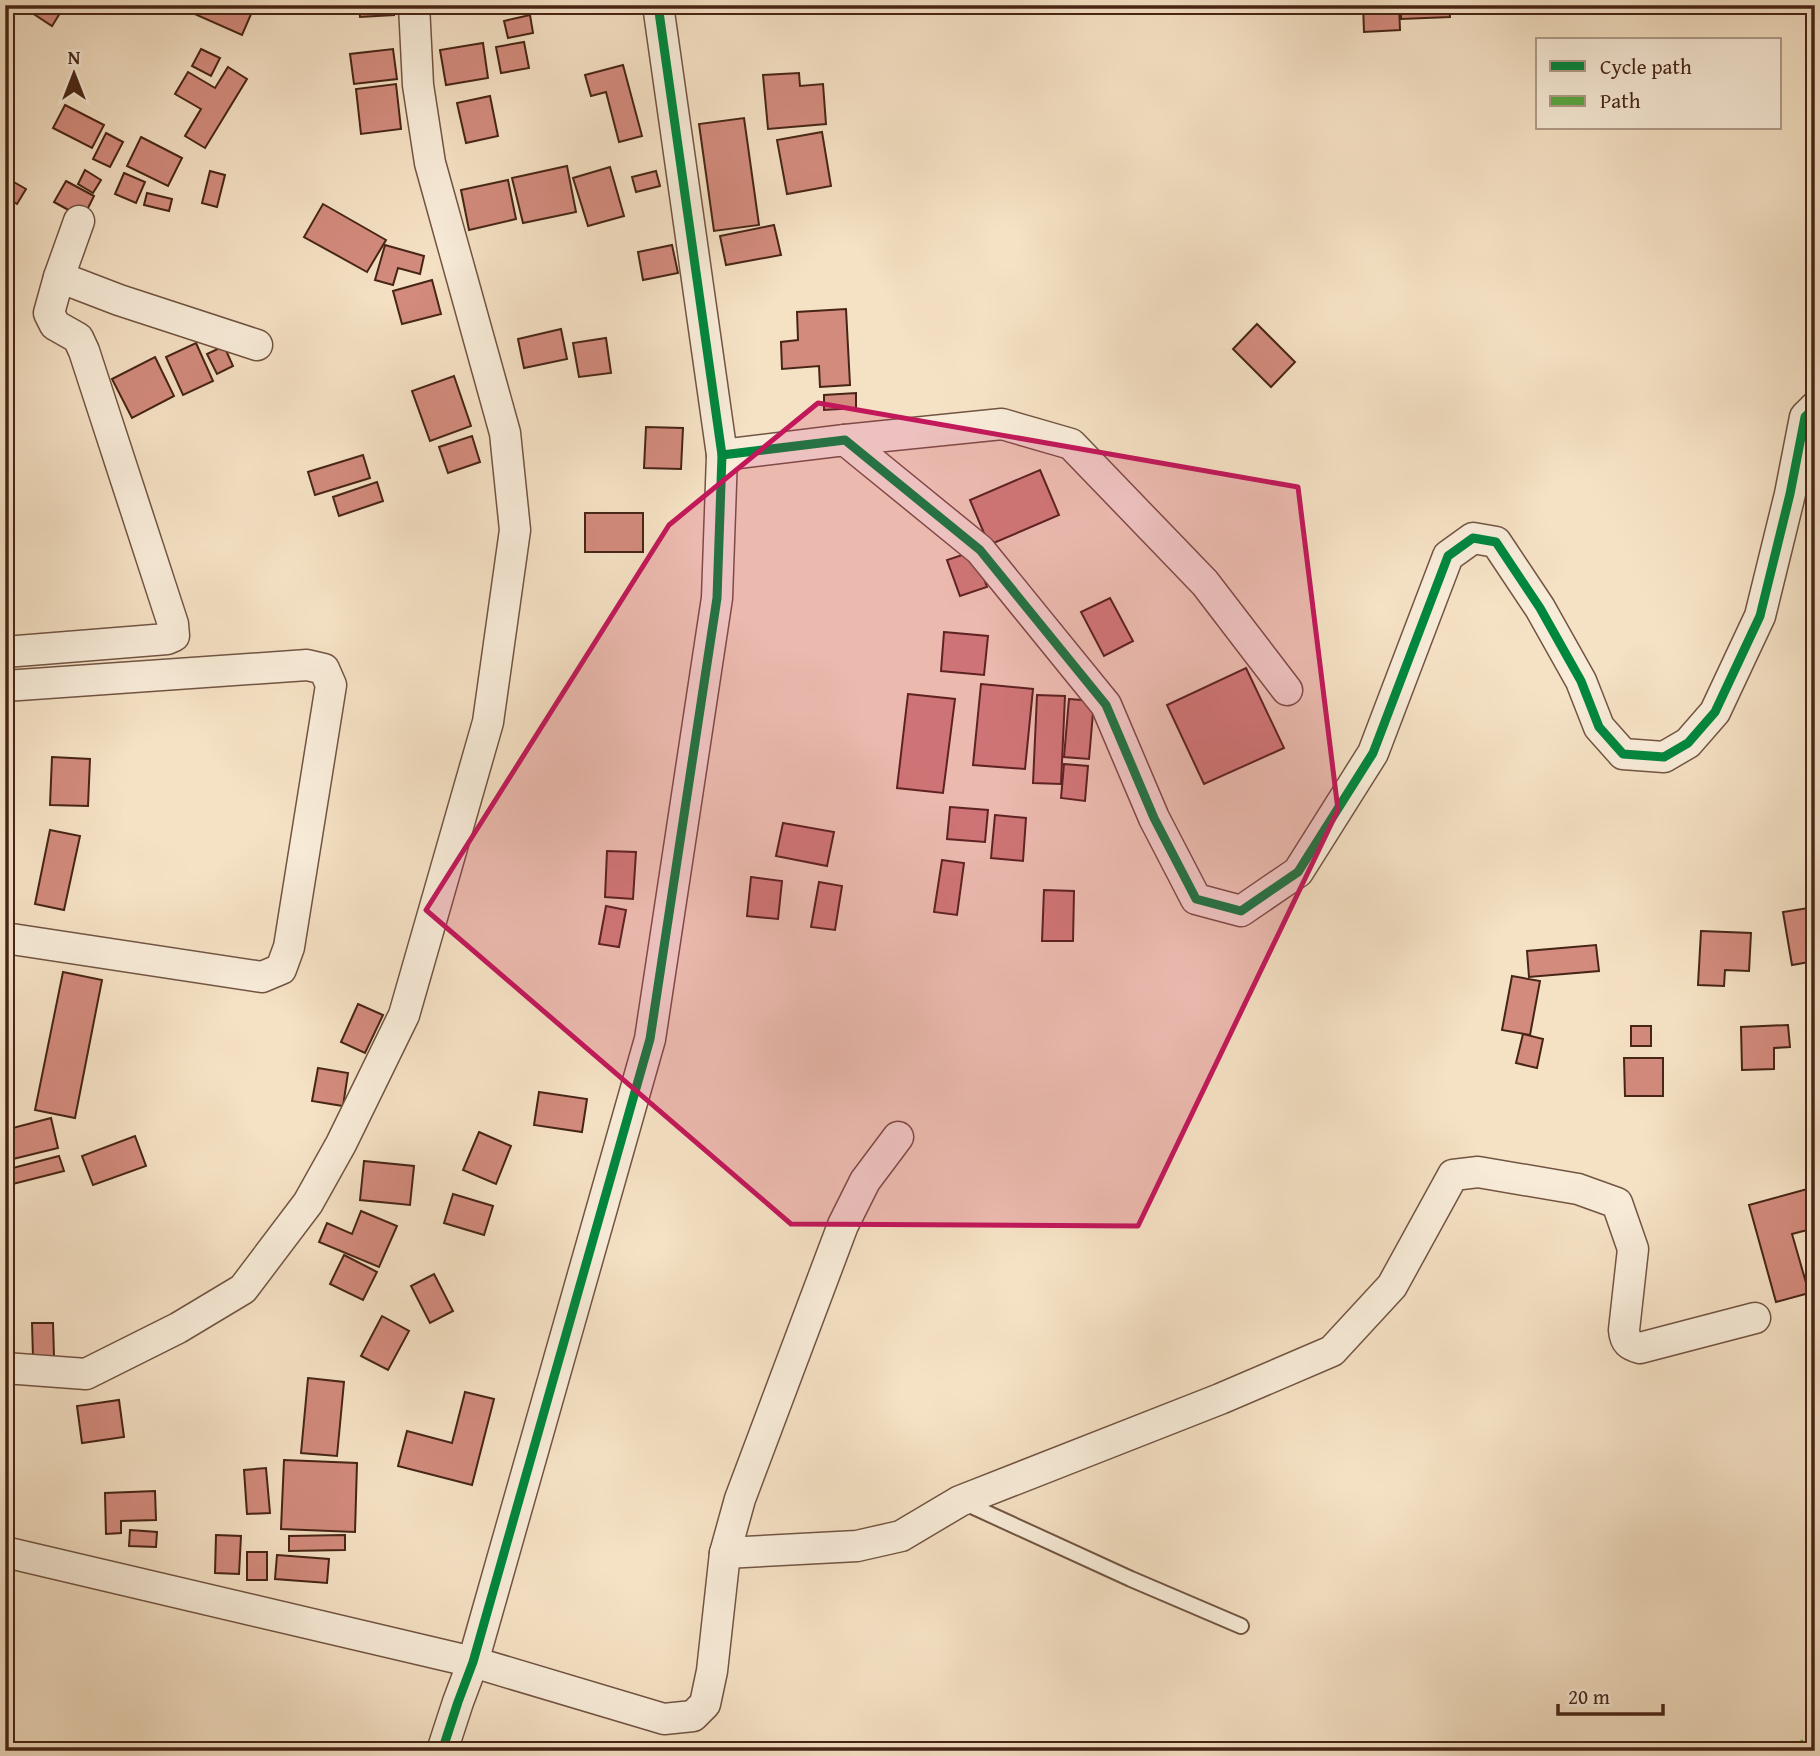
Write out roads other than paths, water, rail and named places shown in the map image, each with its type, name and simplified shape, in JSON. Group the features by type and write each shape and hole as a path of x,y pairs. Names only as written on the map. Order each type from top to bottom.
{"street":[{"path":"5,1368 86,1374 178,1328 243,1289 308,1203 341,1144 404,1015 488,722 515,530 505,433 430,163 418,85 414,5"},
{"path":"442,1751 473,1662 650,1039 717,598 722,455 658,5"},
{"path":"5,652 167,639 174,636 173,624 84,351 78,338 55,326 49,313 79,220"},
{"path":"59,277 257,345"},
{"path":"845,440 980,550 1106,705 1154,818 1196,899 1241,911 1298,872 1373,753 1448,556 1473,538 1496,542 1540,608 1581,681 1599,727 1623,754 1664,757 1688,743 1714,712 1760,615 1790,494 1805,417 1815,407"},
{"path":"722,455 1002,424 1071,444 1205,583 1287,690"},
{"path":"5,686 307,664 324,669 331,685 289,947 281,969 262,977 5,938"},
{"path":"5,1552 473,1662 664,1719 693,1716 705,1704 712,1671 724,1553 740,1499 843,1225 865,1181 898,1137"},
{"path":"724,1553 857,1546 901,1536 960,1501 1220,1399 1332,1351 1392,1286 1453,1175 1478,1172 1578,1189 1617,1203 1633,1249 1624,1330 1625,1339 1630,1346 1640,1348 1755,1318"}],"lane":[{"path":"960,1501 1241,1626"}]}
